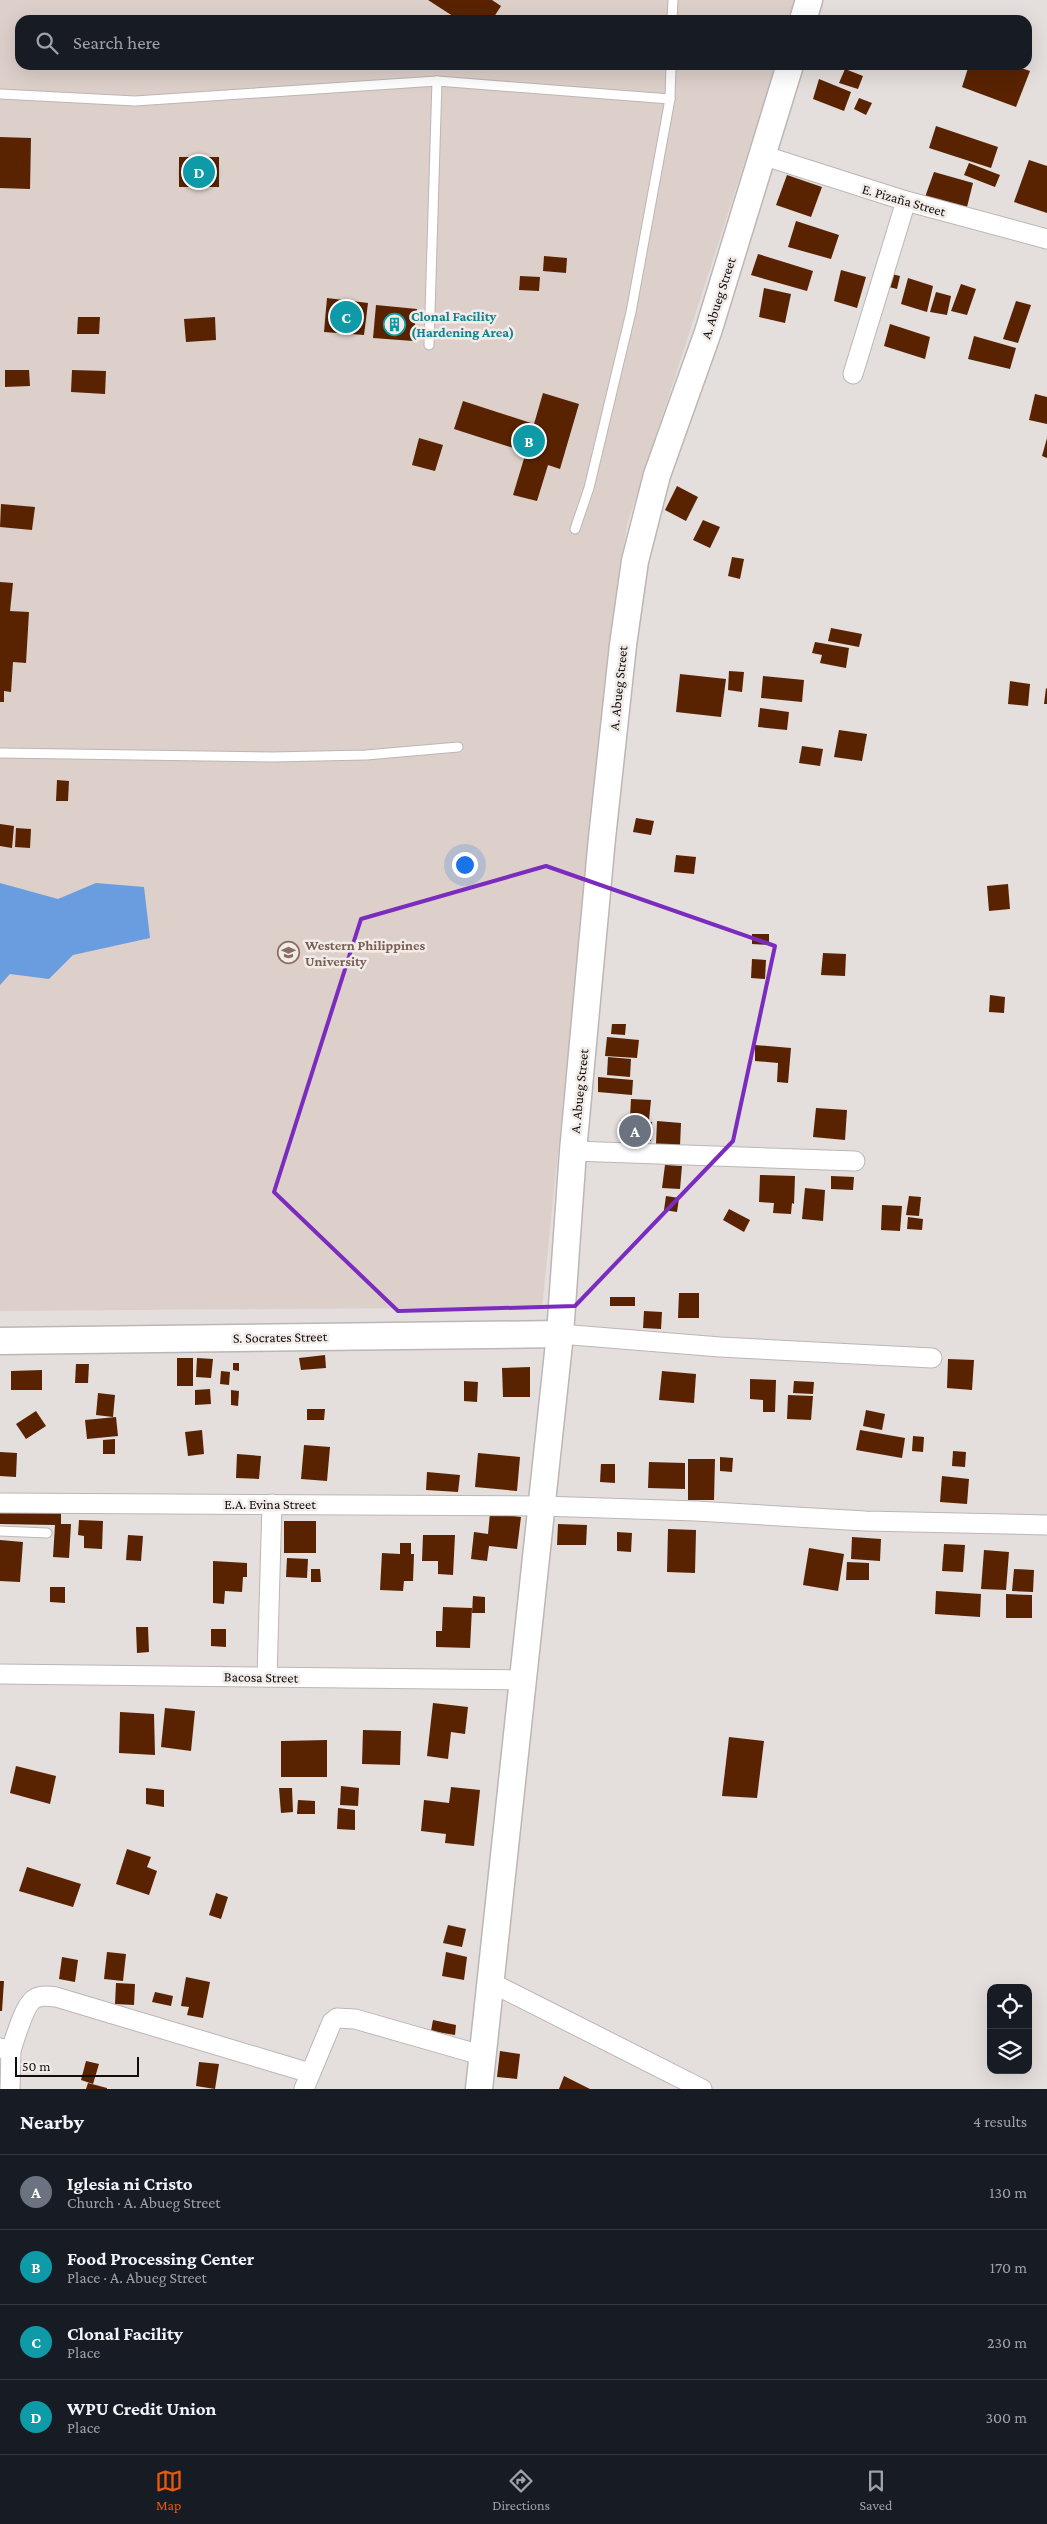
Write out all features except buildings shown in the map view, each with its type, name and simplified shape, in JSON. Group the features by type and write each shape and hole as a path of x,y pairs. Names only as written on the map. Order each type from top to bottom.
{"street":[{"path":"804,15 809,0"},
{"name":"A. Abueg Street","path":"479,2089 560,1334 573,1151 621,663 639,541 657,475 708,332 788,70"},
{"name":"E. Pizaña Street","path":"762,155 906,201 1047,239"},
{"path":"853,374 906,201"},
{"path":"573,1151 855,1161"},
{"path":"560,1334 720,1347 932,1358"},
{"name":"S. Socrates Street","path":"0,1341 560,1334"},
{"name":"E.A. Evina Street","path":"0,1503 541,1506 696,1510 865,1521 1047,1525"},
{"path":"267,1677 272,1504"},
{"name":"Bacosa Street","path":"0,1674 522,1680"},
{"path":"490,1982 702,2089"},
{"path":"10,2089 6,2049 28,2005 35,1998 45,1996 56,1997 307,2081 332,2022 337,2018 344,2017 482,2055"}],"lane":[{"path":"672,15 673,0"},
{"path":"574,529 589,488 631,312 670,99 671,70"},
{"path":"0,94 135,101 437,81 670,99"},
{"path":"429,345 437,81"},
{"path":"0,753 272,757 366,755 458,747"},
{"path":"0,1531 47,1533"}],"highlighted area":[{"path":"546,866 775,946 733,1141 575,1306 398,1311 274,1192 361,919"}],"shaded area":[{"name":"Western Philippines University","path":"0,0 797,0 792,15 15,15 15,70 774,70 627,525 615,599 542,1307 0,1311"}],"water":[{"path":"0,883 58,899 96,883 144,887 150,938 73,955 49,979 10,974 0,985"}],"place":[{"name":"WPU Credit Union","path":"199,172"},
{"name":"Clonal Facility","path":"346,317"},
{"name":"Clonal Facility (Hardening Area)","path":"395,324"},
{"name":"Food Processing Center","path":"529,441"},
{"name":"Western Philippines University","path":"289,953"},
{"name":"Iglesia ni Cristo","path":"635,1131"}]}
